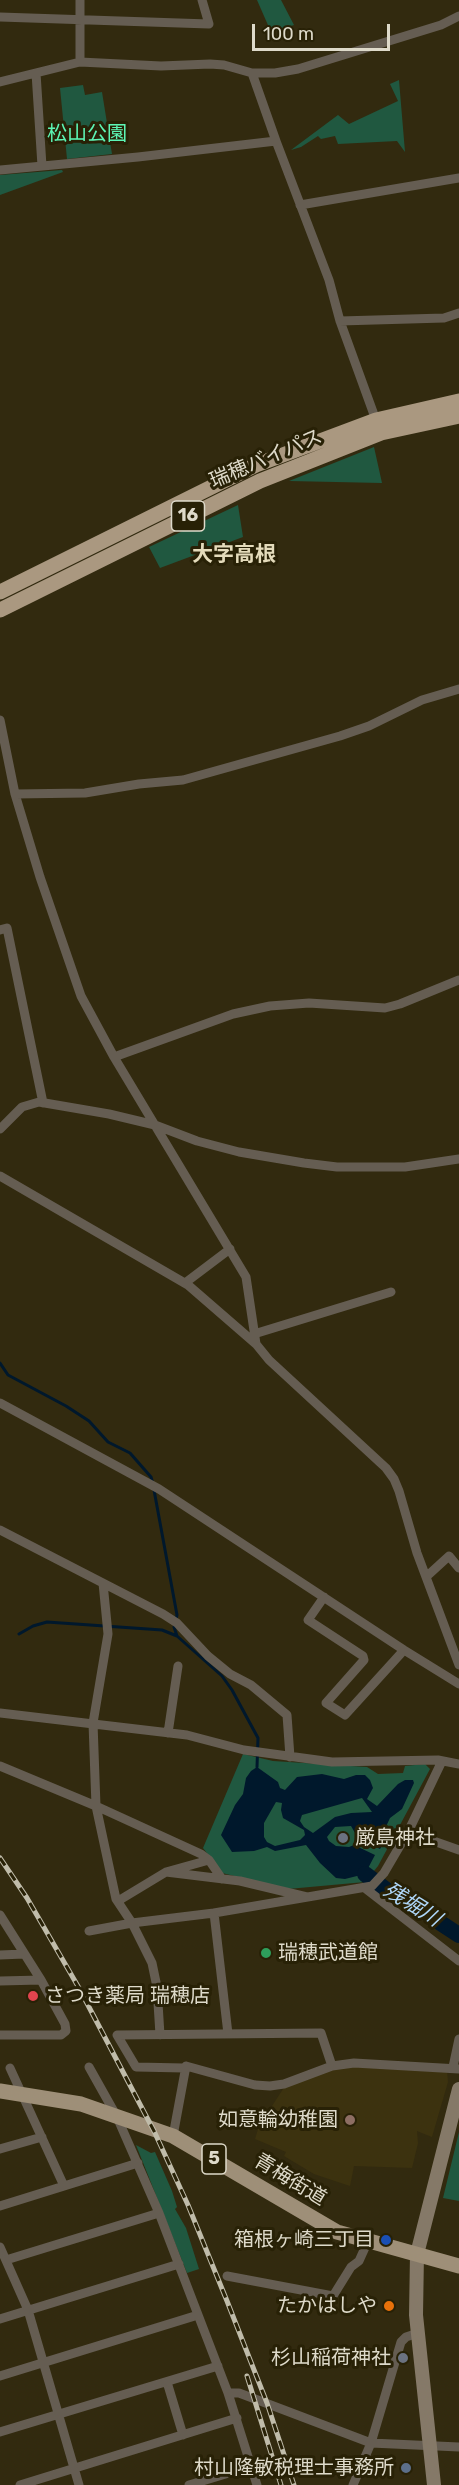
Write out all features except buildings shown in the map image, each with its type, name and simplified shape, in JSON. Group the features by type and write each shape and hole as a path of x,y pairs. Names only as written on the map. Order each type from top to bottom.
{"highway":[{"name":"瑞穂バイパス","path":"0,592 256,465 459,401"},
{"name":"瑞穂バイパス","path":"0,610 260,481 378,427 459,416"}],"main road":[{"path":"434,2485 415,2299 417,2254 459,2089"},
{"name":"青梅街道","path":"0,2091 81,2104 173,2136 325,2225 368,2241 459,2266"}],"street":[{"path":"80,0 80,62"},
{"path":"0,18 209,24 202,0"},
{"path":"0,82 80,62 161,66 224,65 252,73 275,73 298,69 441,25 459,16"},
{"path":"36,73 42,166"},
{"path":"252,73 329,280 340,321 378,427"},
{"path":"0,170 276,141"},
{"path":"300,205 459,178"},
{"path":"340,321 444,318 459,313"},
{"path":"15,794 85,793 139,784 183,780 340,736 369,726 422,700 459,689"},
{"path":"0,720 15,794 40,877 81,996 114,1057 246,1277 255,1339"},
{"path":"0,930 7,928 43,1103"},
{"path":"114,1057 233,1014 270,1006 309,1004 385,1008 459,980"},
{"path":"0,1129 22,1107 31,1103 43,1103 109,1114 155,1125 197,1141 239,1152 337,1167 405,1167 459,1159"},
{"path":"0,1176 185,1283 255,1339 269,1360 375,1456 394,1479 426,1577 458,1658"},
{"path":"185,1283 230,1249"},
{"path":"255,1339 391,1292"},
{"path":"0,1403 154,1487 459,1684"},
{"path":"0,1530 176,1622 208,1656 230,1674 251,1685 287,1715 290,1757"},
{"path":"426,1577 449,1556 459,1568"},
{"path":"104,1583 108,1627 93,1723 96,1806 118,1901 152,1963 157,1987 160,2035"},
{"path":"324,1597 308,1620 363,1656 364,1660 326,1703 345,1715 404,1650"},
{"path":"168,1732 178,1666"},
{"path":"0,1713 168,1732 258,1752 346,1764 442,1761 459,1764"},
{"path":"89,1931 312,1898 369,1887 384,1873 408,1832 442,1761"},
{"path":"0,1766 96,1806 209,1860 222,1879"},
{"path":"408,1832 459,1850"},
{"path":"118,1901 166,1872 209,1860"},
{"path":"166,1872 222,1879 312,1898"},
{"path":"369,1887 459,1961"},
{"path":"214,1913 228,2034"},
{"path":"0,1915 41,1980 65,2024 66,2031 64,2034 0,2036"},
{"path":"0,1954 24,1954"},
{"path":"0,1981 41,1980"},
{"path":"332,2066 321,2033 117,2035 136,2067 184,2068 186,2066 255,2085 270,2086 284,2084 332,2066 354,2064 456,2068 459,2039"},
{"path":"89,2067 117,2117 159,2213 228,2392 257,2485"},
{"path":"10,2068 64,2186"},
{"path":"173,2136 184,2068"},
{"path":"0,2100 22,2095"},
{"path":"0,2150 42,2137"},
{"path":"0,2206 138,2163"},
{"path":"6,2260 159,2213"},
{"path":"227,2276 333,2296 351,2267 359,2261 368,2241"},
{"path":"0,2247 28,2310 79,2485"},
{"path":"0,2319 179,2264"},
{"path":"0,2376 198,2315"},
{"path":"353,2485 371,2443 401,2342 406,2337 418,2333"},
{"path":"0,2432 218,2366"},
{"path":"166,2382 183,2435"},
{"path":"228,2392 255,2398 371,2443 459,2447"},
{"path":"20,2485 237,2418"},
{"path":"189,2485 252,2466"}],"shaded area":[{"name":"如意輪幼稚園","path":"354,2066 447,2071 448,2082 432,2137 417,2131 418,2143 412,2168 354,2166 350,2186 314,2174 284,2156 286,2152 255,2139 259,2126 285,2086 331,2070"}],"green space":[{"path":"257,0 281,0 294,25 271,32"},
{"path":"399,80 405,152 397,141 338,144 335,136 321,139 318,136 301,147 291,150 338,115 349,124 398,101 390,84"},
{"name":"松山公園","path":"83,85 85,95 102,92 112,154 67,159 60,88"},
{"path":"62,170 63,172 0,195 0,175"},
{"path":"374,447 382,483 289,481"},
{"path":"238,505 243,537 160,568 149,547"},
{"path":"243,1754 273,1761 367,1767 378,1774 403,1773 405,1766 425,1764 430,1769 378,1866 365,1882 288,1889 222,1873 203,1848"},
{"path":"459,2132 459,2201 443,2198"},
{"path":"136,2145 151,2153 155,2152 172,2191 177,2207 175,2209 186,2228 199,2269 187,2273"}],"water":[{"path":"257,1767 285,1790 297,1777 322,1774 344,1779 365,1775 373,1788 367,1799 377,1806 398,1784 405,1780 413,1780 414,1783 402,1809 390,1818 383,1833 383,1844 380,1849 358,1838 351,1826 335,1827 327,1837 336,1846 354,1845 375,1855 365,1874 345,1879 336,1878 306,1845 275,1851 267,1847 254,1851 232,1852 221,1835 235,1805 243,1794 246,1778","holes":["362,1798 372,1812 351,1813 335,1817 313,1833 300,1821 302,1815","276,1802 282,1803 283,1818 304,1830 305,1835 300,1840 275,1846 267,1842 264,1837 264,1823"]}],"waterway":[{"path":"0,1363 8,1375 66,1406 89,1421 108,1442 130,1453 151,1477 153,1484"},
{"path":"154,1490 177,1615 174,1627 177,1636 222,1676 232,1690 258,1738 257,1767"},
{"path":"19,1634 33,1626 47,1622 162,1630 177,1636"},
{"name":"残堀川","path":"365,1874 393,1895 415,1902 433,1918 459,1935"}],"railway":[{"path":"0,1858 27,1898 79,1988 154,2131 188,2205 227,2301 267,2403 294,2485"},
{"path":"247,2376 281,2485"}],"place":[{"name":"厳島神社","path":"343,1838"},
{"name":"瑞穂武道館","path":"266,1953"},
{"name":"さつき薬局 瑞穂店","path":"33,1996"},
{"name":"如意輪幼稚園","path":"350,2120"},
{"name":"箱根ヶ崎三丁目","path":"386,2240"},
{"name":"たかはしや","path":"389,2306"},
{"name":"杉山稲荷神社","path":"403,2358"},
{"name":"村山隆敏税理士事務所","path":"406,2468"}],"district":[{"name":"大字高根","path":"234,555"}]}
